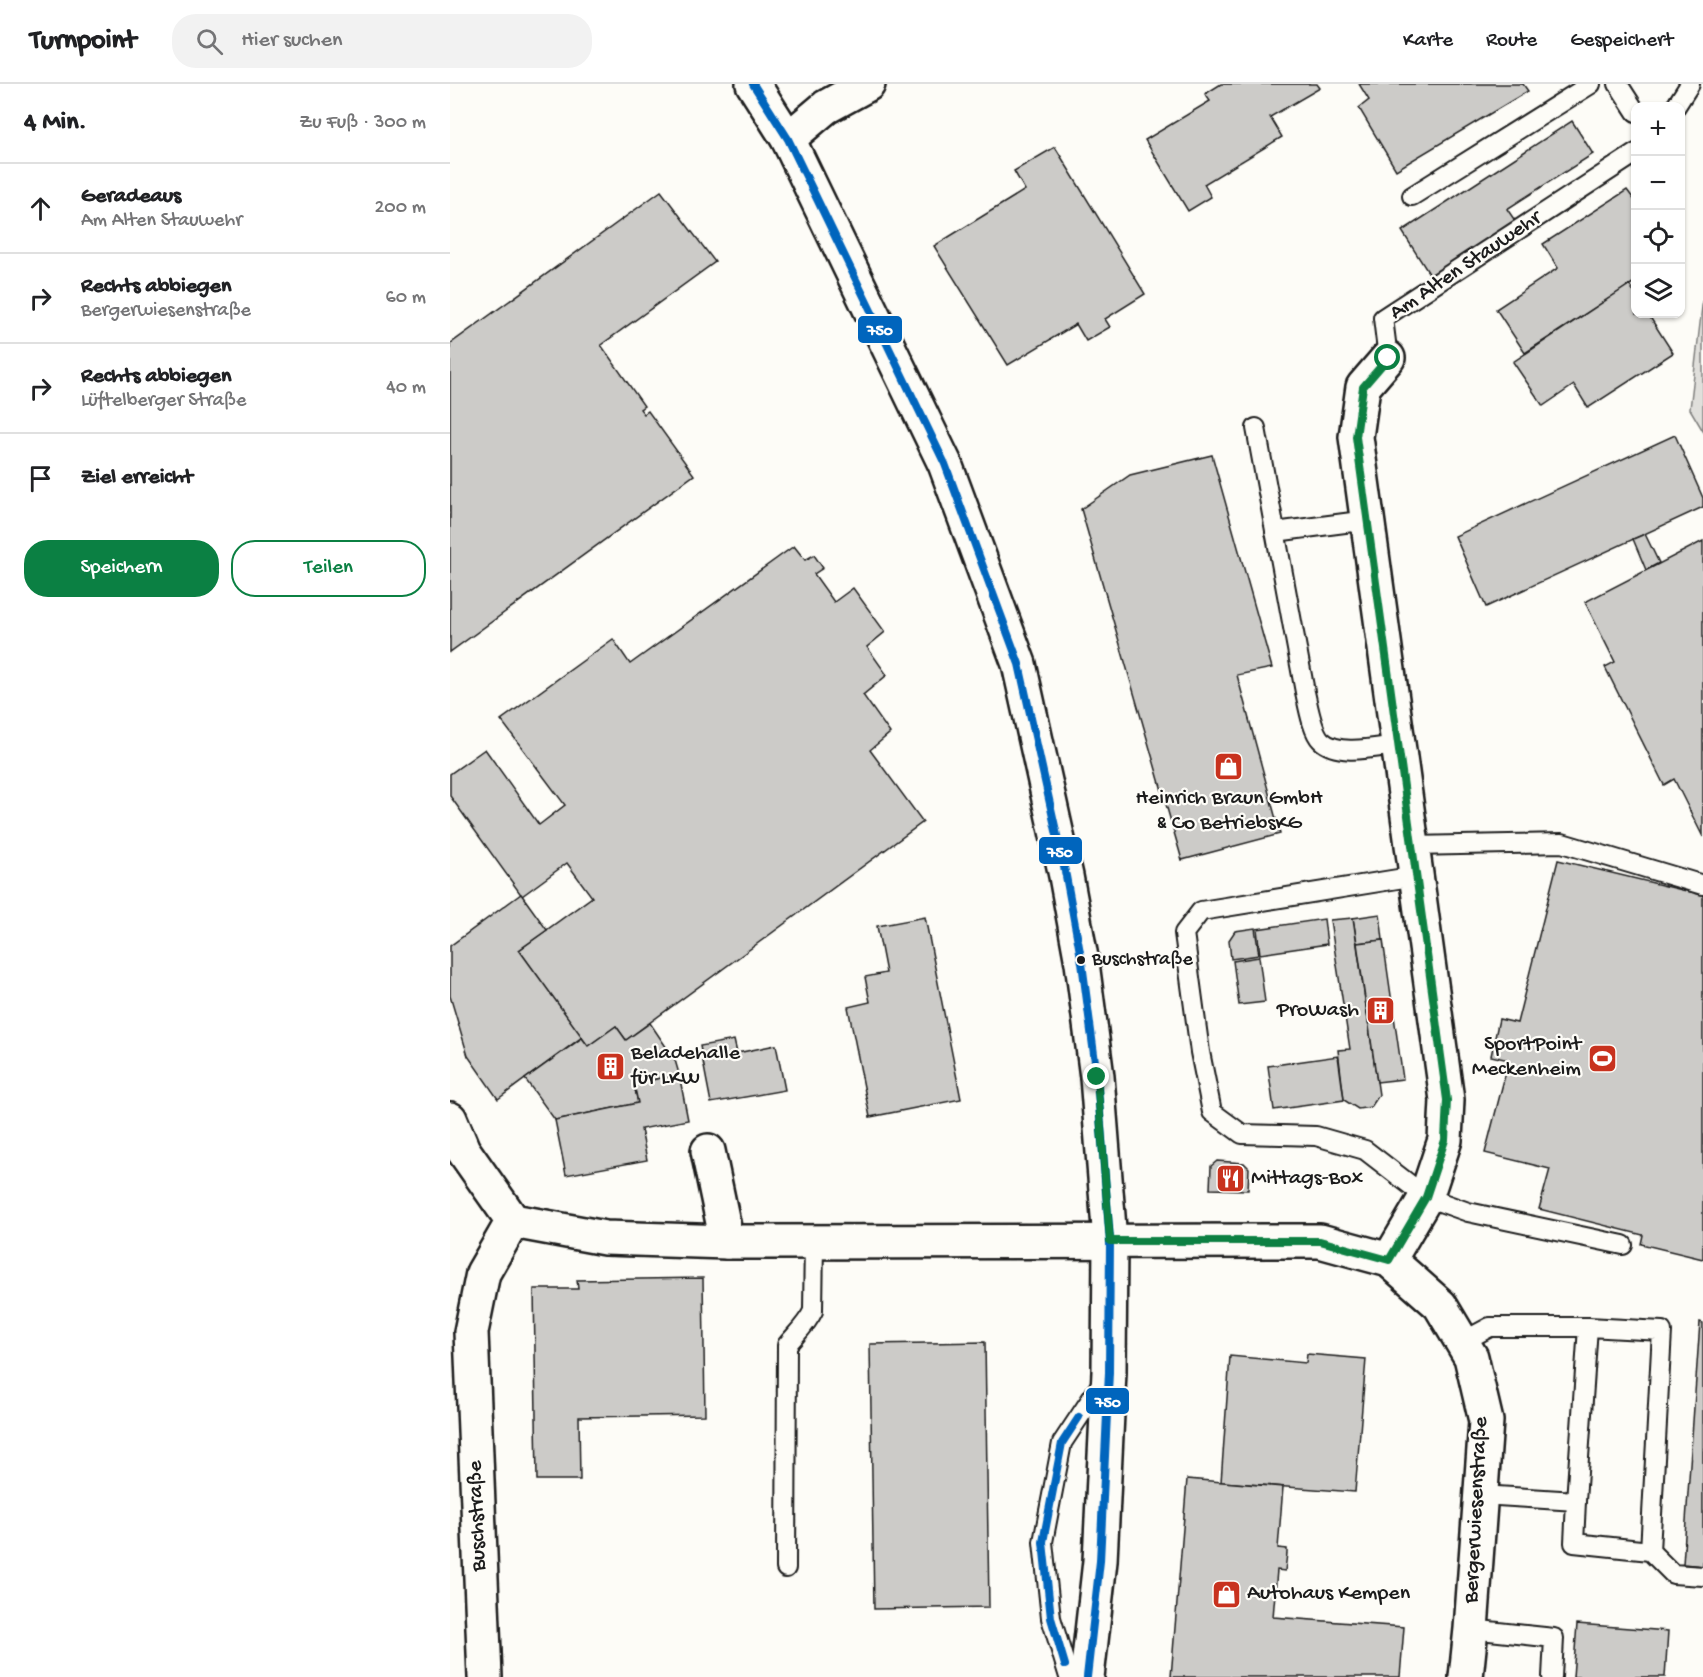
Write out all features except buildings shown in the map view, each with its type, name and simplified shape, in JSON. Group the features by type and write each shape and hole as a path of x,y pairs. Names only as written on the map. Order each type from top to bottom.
{"street":[{"path":"753,84 788,139 945,464 1019,664 1066,876 1082,963 1097,1077 1110,1241 1109,1372 1100,1561 1087,1677"},
{"path":"788,139 826,107 868,84"},
{"name":"Am Alten Stauwehr","path":"1388,358 1363,387 1356,437 1447,1100 1445,1140 1426,1197 1389,1260"},
{"path":"450,1119 463,1150 513,1221 605,1238 727,1242 1110,1241"},
{"path":"708,1151 727,1242"},
{"name":"Buschstraße","path":"485,1677 471,1332 483,1273 513,1221"},
{"name":"Bergerwiesenstraße","path":"1110,1241 1320,1241 1389,1260 1440,1305 1471,1357 1486,1421 1466,1677"}],"lane":[{"path":"1412,196 1591,84"},
{"path":"1617,84 1631,106"},
{"path":"1679,102 1690,84"},
{"name":"Am Alten Stauwehr","path":"1388,358 1383,318 1631,156"},
{"path":"1256,428 1305,692 1311,719 1320,740 1334,749 1398,745"},
{"path":"1275,532 1368,520"},
{"path":"1623,1245 1468,1212 1426,1197 1365,1150 1316,1136 1242,1134 1212,1112 1200,1052 1184,933 1201,911 1414,861 1562,843 1703,885"},
{"path":"786,1568 787,1345 813,1311 814,1242"},
{"path":"1462,1342 1490,1327 1588,1327 1662,1331 1650,1551"},
{"path":"1588,1327 1574,1543 1650,1551 1672,1574 1703,1576"},
{"path":"1069,1677 1050,1618 1043,1542 1062,1443 1109,1372"},
{"path":"1480,1495 1576,1501"},
{"path":"1471,1629 1554,1638 1552,1677"}],"shaded area":[{"path":"1703,298 1703,431 1690,409"}],"transit line":[{"name":"750","path":"753,84 788,139 945,464 1019,664 1066,876 1082,963 1097,1077 1110,1241 1109,1372 1100,1561 1087,1677"},
{"name":"750","path":"1065,1665 1051,1618 1043,1542 1062,1443 1079,1417"}],"place":[{"name":"Heinrich Braun GmbH & Co BetriebsKG","path":"1229,767"},
{"name":"Buschstraße","path":"1081,960"},
{"name":"ProWash","path":"1380,1011"},
{"name":"SportPoint Meckenheim","path":"1602,1058"},
{"name":"Beladehalle für LKW","path":"610,1067"},
{"name":"Mittags-Box","path":"1230,1179"},
{"name":"Autohaus Kempen","path":"1226,1594"}],"route":[{"path":"1097,1077 1110,1241 1320,1241 1389,1260 1426,1197 1445,1140 1447,1100 1356,437 1363,387 1388,358"}]}
